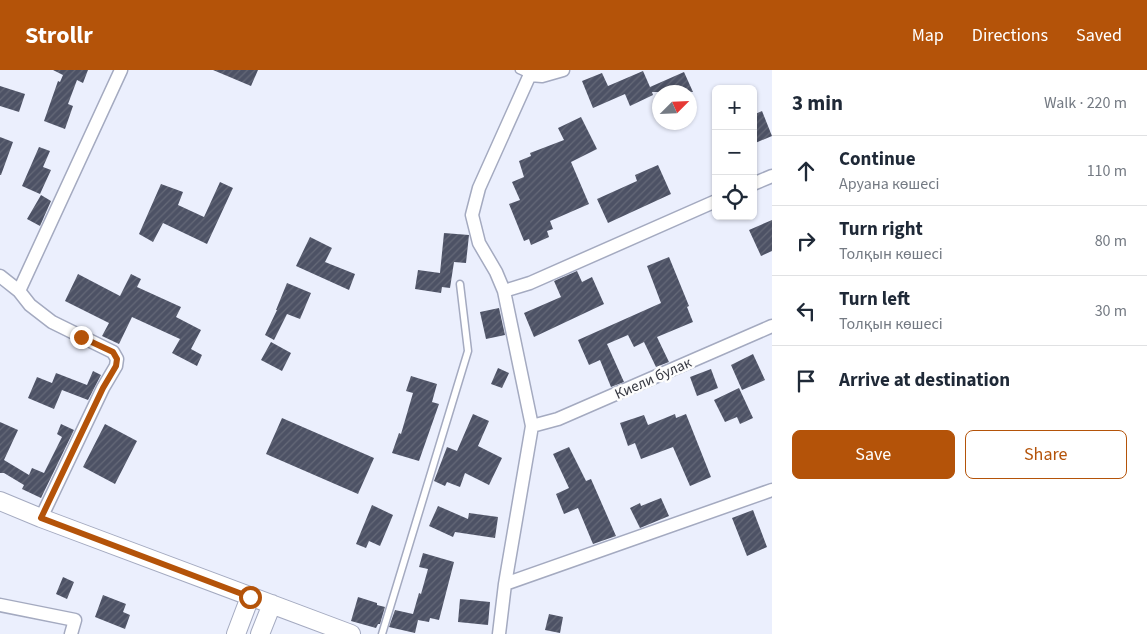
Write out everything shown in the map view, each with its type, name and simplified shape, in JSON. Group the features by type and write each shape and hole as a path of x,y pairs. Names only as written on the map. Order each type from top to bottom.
{"street":[{"path":"19,291 121,70"},
{"path":"499,634 505,584 532,426 504,291 496,272 479,244 472,215 479,188 527,72 542,76 563,70"},
{"path":"757,182 772,176"},
{"path":"504,291 530,283 712,203"},
{"path":"0,276 19,291 30,305 52,322 113,352 117,359 116,366 103,388 41,518"},
{"name":"Киели булак","path":"532,426 558,419 772,326"},
{"path":"505,584 772,490"},
{"path":"0,501 341,632"},
{"path":"236,634 250,597"},
{"path":"0,604 75,620 71,634"},
{"path":"260,634 272,604"}],"lane":[{"path":"382,634 468,351 460,284"}],"building":[{"path":"53,70 88,70 83,83 77,80 68,104 73,106 65,129 44,121 58,81 60,82 63,75"},
{"path":"213,70 258,70 251,86"},
{"path":"643,71 650,87 652,86 652,95 630,106 625,94 593,108 582,81 602,73 608,86"},
{"path":"684,72 690,85 655,85"},
{"path":"0,86 25,94 19,112 0,106"},
{"path":"762,111 772,136 757,142 757,130 757,113"},
{"path":"581,117 597,149 571,162 589,204 550,221 553,229 547,231 549,237 531,245 529,239 524,241 509,204 520,200 512,182 524,177 519,161 531,156 530,153 564,140 558,128"},
{"path":"0,137 13,142 1,175 0,175"},
{"path":"39,147 50,151 43,167 51,170 40,194 22,186"},
{"path":"658,165 671,194 608,223 597,199 637,181 635,175"},
{"path":"220,182 233,188 207,244 163,223 153,242 139,234 161,184 183,192 178,205 204,217"},
{"path":"41,195 51,201 40,226 27,219"},
{"path":"772,220 772,251 761,256 749,230"},
{"path":"444,233 469,235 466,263 454,262 450,288 442,287 441,293 415,289 418,270 440,273"},
{"path":"310,237 332,248 325,262 355,274 349,290 296,266"},
{"path":"669,257 689,306 687,307 693,322 657,337 669,362 656,367 644,342 634,347 628,335 607,344 624,382 611,387 600,360 589,365 578,340 661,303 647,266"},
{"path":"577,271 582,282 592,277 604,304 534,337 524,313 561,297 554,281"},
{"path":"78,274 120,296 131,274 141,279 137,287 181,307 176,317 201,330 191,349 202,355 197,366 172,353 180,339 132,317 119,344 102,336 109,323 65,301"},
{"path":"287,283 311,293 300,319 287,314 274,340 265,335"},
{"path":"499,308 505,335 486,339 480,312"},
{"path":"271,342 291,353 282,371 261,360"},
{"path":"753,354 765,380 742,390 731,365"},
{"path":"498,368 509,373 502,388 491,384"},
{"path":"711,369 718,388 697,396 690,377"},
{"path":"93,371 101,375 88,400 62,390 54,409 28,398 37,377 52,383 56,373 87,385"},
{"path":"411,376 437,384 432,402 439,404 419,461 392,453 399,433 401,434 413,393 406,391"},
{"path":"739,388 753,418 740,424 737,417 725,422 714,400"},
{"path":"473,414 489,421 478,446 502,458 489,485 465,473 460,487 447,482 445,486 434,481 447,447 457,451"},
{"path":"675,414 676,418 686,414 711,477 690,486 673,447 641,459 635,443 628,446 620,423 644,415 648,425"},
{"path":"282,418 374,458 358,494 266,454"},
{"path":"0,422 18,430 4,460 29,475 32,468 44,473 62,437 57,434 61,424 74,430 41,498 22,489 24,485 4,473 0,473"},
{"path":"105,424 137,441 115,484 83,467"},
{"path":"569,447 586,481 591,479 616,536 593,544 578,508 564,514 556,494 569,488 553,454"},
{"path":"661,498 669,516 640,528 630,508 640,503 641,506"},
{"path":"372,505 393,515 380,546 369,541 366,548 356,544"},
{"path":"438,506 468,519 469,513 498,517 495,538 455,532 453,537 429,526"},
{"path":"753,510 767,547 747,556 732,518"},
{"path":"423,553 454,562 439,620 430,618 429,622 418,620 415,633 389,627 395,610 413,614 428,569 419,567"},
{"path":"63,577 74,582 67,599 56,594"},
{"path":"103,595 126,604 123,612 130,615 125,629 95,617"},
{"path":"358,597 385,607 380,624 376,628 351,621"},
{"path":"460,599 490,602 488,625 458,622"},
{"path":"549,614 563,617 560,633 545,630"}],"route":[{"path":"81,337 113,352 117,359 116,366 103,388 41,518 250,597"}]}
